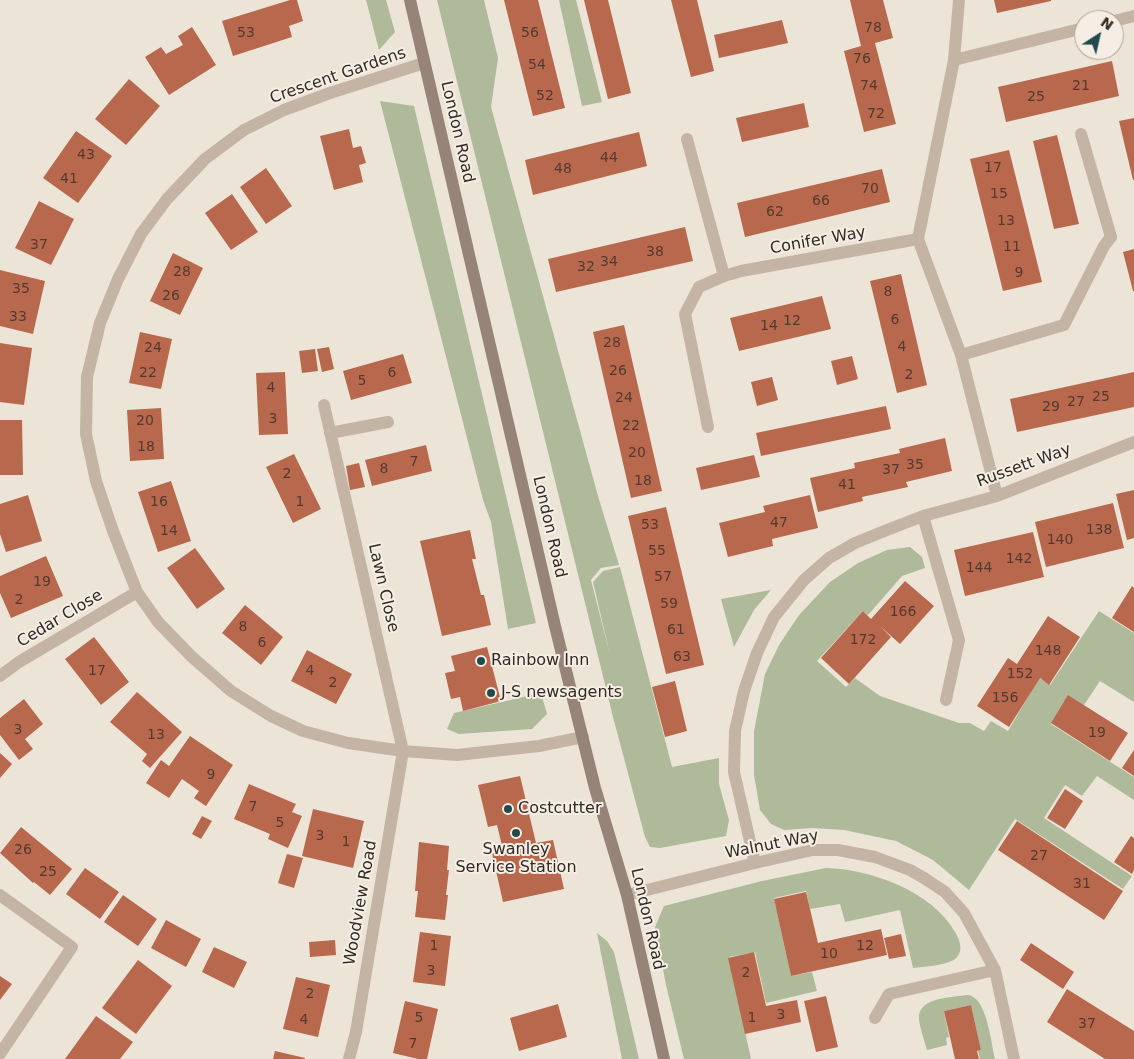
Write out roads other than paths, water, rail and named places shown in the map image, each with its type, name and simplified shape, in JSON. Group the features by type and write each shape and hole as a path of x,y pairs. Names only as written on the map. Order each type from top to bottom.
{"main road":[{"name":"London Road","path":"410,0 555,626 595,788 627,895 664,1059"}],"street":[{"path":"959,0 954,60 918,239 961,355 997,496"},
{"path":"954,60 1074,30"},
{"name":"Crescent Gardens","path":"424,63 284,110 244,130 205,159 167,199 141,234 118,279 100,323 87,378 86,434 96,481 137,592 158,622 192,657 231,691 271,716 303,731 348,743 403,751 457,755 539,746 584,738"},
{"path":"961,355 1064,325 1110,237 1081,134"},
{"path":"687,140 724,276"},
{"name":"Conifer Way","path":"708,427 685,314 699,287 724,276 918,239"},
{"name":"Lawn Close","path":"324,405 403,751"},
{"path":"330,432 388,422"},
{"name":"Russett Way","path":"755,863 734,772 735,731 744,691 757,652 774,617 804,580 829,558 855,544 923,516 997,496 1134,442"},
{"path":"923,516 958,640 946,700"},
{"name":"Cedar Close","path":"0,676 19,662 137,592"},
{"name":"Woodview Road","path":"349,1059 358,1023 403,751"},
{"name":"Walnut Way","path":"627,895 813,850 838,850 875,857 910,870 945,892 964,913 995,970 1014,1059"},
{"path":"0,895 72,947 0,1054"},
{"path":"876,1018 889,994 995,970"}],"place":[{"name":"Rainbow Inn","path":"481,661"},
{"name":"J-S newsagents","path":"491,693"},
{"name":"Costcutter","path":"508,809"},
{"name":"Swanley Service Station","path":"516,833"}]}
